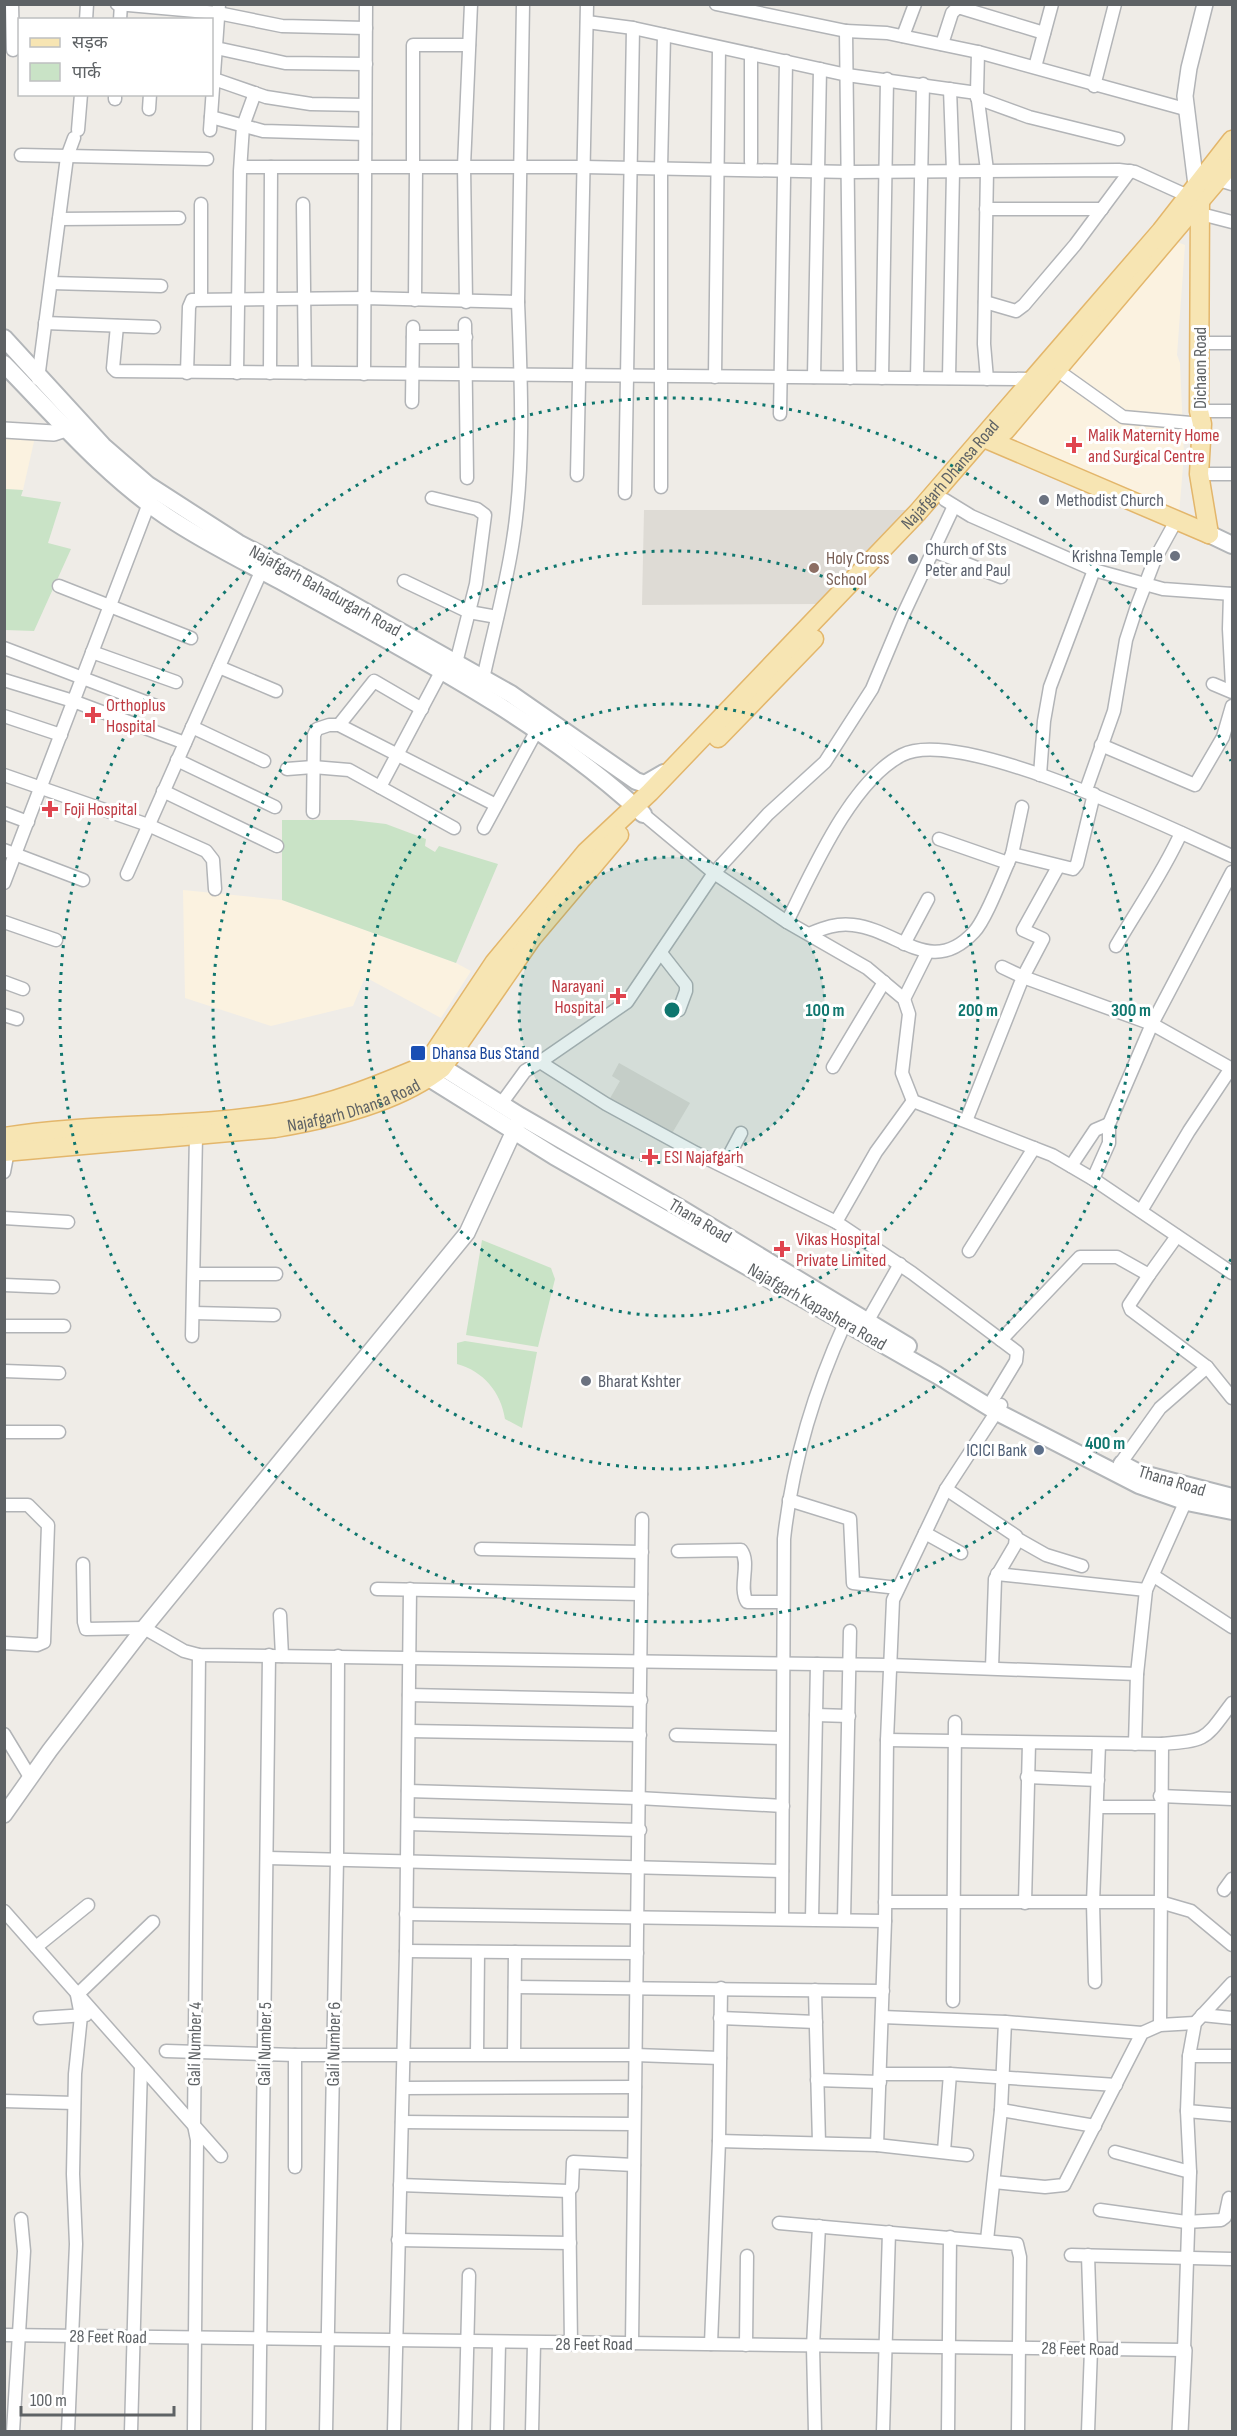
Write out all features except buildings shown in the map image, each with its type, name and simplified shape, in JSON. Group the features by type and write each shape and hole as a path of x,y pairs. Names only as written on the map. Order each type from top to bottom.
{"main road":[{"name":"Najafgarh Dhansa Road","path":"639,810 650,792 990,440 1031,379 1161,231 1197,199 1233,140"},
{"path":"429,1067 495,963 586,852 696,760 950,503 990,440 1057,369 1197,199 1226,182 1233,163"},
{"name":"Dichaon Road","path":"1197,199 1200,343 1199,474 1209,534"},
{"name":"Najafgarh Bahadurgarh Road","path":"4,338 35,383 75,426 129,471 152,497 264,564 449,667 585,764 639,810"},
{"name":"Najafgarh Bahadurgarh Road","path":"4,364 35,383"},
{"path":"990,440 1233,545"},
{"name":"Najafgarh Bahadurgarh Road","path":"449,667 483,679 540,713 636,781 645,784 677,764"},
{"name":"Najafgarh Dhansa Road","path":"6,1147 196,1135 317,1121 340,1115 429,1067"},
{"name":"Najafgarh Dhansa Road","path":"6,1147 47,1130 230,1119 286,1112 332,1102 429,1067"},
{"name":"Thana Road","path":"429,1067 501,1104 683,1210 867,1322 997,1405 1189,1495 1233,1497"},
{"name":"Najafgarh Kapashera Road","path":"429,1067 513,1132 845,1323 1139,1485 1189,1495 1233,1511"}],"street":[{"path":"12,4 13,50"},
{"path":"117,4 157,11 219,9 282,26 366,28"},
{"path":"364,374 366,4"},
{"path":"466,302 464,166 471,4"},
{"path":"483,679 513,541 517,508 521,375 518,302 523,4"},
{"path":"577,475 587,4"},
{"path":"716,4 846,31 903,36 978,52 1094,86 1185,109"},
{"path":"903,36 915,4"},
{"path":"1035,67 1052,4"},
{"path":"1094,86 1115,4"},
{"name":"Dichaon Road","path":"1197,199 1185,109 1189,68 1206,4"},
{"path":"942,44 955,7 963,7 1044,33"},
{"path":"213,92 219,9"},
{"path":"587,22 633,28 848,75 950,89 977,95 1029,117 1118,139"},
{"path":"625,493 633,28"},
{"path":"846,31 850,172 850,378"},
{"path":"661,487 663,376 661,168 664,35"},
{"path":"415,300 413,45 469,45"},
{"path":"216,48 285,63 366,64"},
{"path":"716,377 719,48"},
{"path":"978,52 977,95 987,170 985,302 987,379"},
{"path":"751,54 751,162"},
{"path":"780,414 786,61"},
{"path":"814,377 820,69"},
{"path":"214,79 255,93 311,104 365,105"},
{"path":"882,378 887,79"},
{"path":"917,378 923,84"},
{"path":"949,378 953,171 950,89"},
{"path":"237,373 243,126 255,93"},
{"path":"35,383 51,283 67,157 76,134 81,96"},
{"path":"149,109 150,96"},
{"path":"210,130 213,96"},
{"path":"211,117 263,131 365,134"},
{"path":"21,155 207,159"},
{"path":"241,167 584,166 850,172 1130,171 1197,199 1233,222"},
{"path":"270,373 271,167"},
{"path":"985,302 1016,310 1024,305 1130,171"},
{"path":"201,204 201,299"},
{"path":"303,204 306,298 305,373"},
{"path":"986,209 1102,209"},
{"path":"59,219 179,218"},
{"path":"51,283 161,286"},
{"path":"187,373 189,303 201,299 364,298 518,302"},
{"path":"45,323 154,327"},
{"path":"465,324 467,478"},
{"path":"117,326 114,371 1031,379"},
{"path":"412,402 413,332 466,337"},
{"path":"1200,343 1233,343"},
{"path":"1057,369 1123,417 1200,418 1233,411"},
{"path":"4,430 32,434 75,426"},
{"path":"1199,474 1233,474"},
{"path":"4,883 10,851 28,822 152,497"},
{"path":"380,787 422,709 449,667 469,612 476,584 485,515 477,509 432,498"},
{"path":"501,1104 525,1071 627,1002 714,873 768,814 825,762 849,727 884,665 903,615 933,551 950,503 1028,543 1094,570 1144,585 1178,591 1231,594 1229,629 1233,686"},
{"path":"939,839 1010,859 1072,870 1077,864 1101,745 1114,711 1126,640 1144,585 1177,519"},
{"path":"933,551 1001,577"},
{"path":"127,874 264,564"},
{"path":"1040,775 1044,721 1050,687 1094,570"},
{"path":"404,581 469,612 496,617"},
{"path":"59,586 110,604 191,638"},
{"path":"4,648 83,676 156,706"},
{"path":"92,652 176,682"},
{"path":"219,667 276,691"},
{"path":"4,680 73,701 185,743"},
{"path":"339,725 374,681 422,709"},
{"path":"1213,684 1233,692"},
{"path":"1101,745 1195,785 1223,737 1233,706"},
{"path":"4,716 61,735"},
{"path":"313,812 314,735 317,729 328,725 339,725 398,753 496,806"},
{"path":"192,727 264,761"},
{"path":"484,828 537,730"},
{"path":"787,922 826,844 875,774 902,754 920,750 966,753 1040,775 1090,792 1233,856"},
{"path":"177,760 275,807"},
{"path":"287,769 342,768 454,828"},
{"path":"4,775 148,825 211,855 215,889"},
{"path":"163,791 277,846"},
{"path":"809,934 830,926 855,925 927,953 946,951 976,931 1010,859 1022,807"},
{"path":"639,810 714,873 787,922 867,968 904,999 909,1014 902,1073 913,1101 1034,1148 1071,1166 1233,1273"},
{"path":"4,813 28,822"},
{"path":"1116,946 1148,890 1165,868 1181,833"},
{"path":"10,851 83,880"},
{"path":"966,1121 1023,977 1043,939 1023,930 1058,867"},
{"path":"1093,1179 1109,1143 1109,1124 1152,1024 1233,872"},
{"path":"904,944 928,899"},
{"path":"4,922 56,940"},
{"path":"662,953 686,985 679,1010"},
{"path":"904,999 927,953"},
{"path":"1002,967 1023,977 1152,1024 1232,1068 1189,1131 1141,1211"},
{"path":"4,982 23,989"},
{"path":"833,1067 884,982"},
{"path":"4,1015 17,1019"},
{"path":"540,1062 606,1104 696,1153 836,1222 900,1264 1017,1352 1018,1356 997,1405 946,1489 898,1588 892,1610 877,2145"},
{"path":"836,1222 876,1152 913,1101"},
{"path":"4,1815 30,1777 144,1628 467,1233 520,1116"},
{"path":"1071,1166 1095,1130 1109,1124"},
{"path":"724,1165 741,1133"},
{"path":"192,1336 196,1135"},
{"path":"4,1172 6,1147"},
{"path":"969,1251 1034,1148"},
{"path":"4,1218 68,1222"},
{"path":"1177,1236 1129,1305 1131,1310 1207,1367 1233,1398"},
{"path":"1001,1340 1080,1257 1117,1257 1149,1275"},
{"path":"867,1322 900,1264"},
{"path":"194,1274 276,1274"},
{"path":"4,1285 53,1287"},
{"path":"193,1313 274,1315"},
{"path":"782,1919 784,1539 789,1500 816,1394 845,1323"},
{"path":"4,1326 64,1326"},
{"path":"1120,1464 1160,1408 1207,1367"},
{"path":"4,1371 59,1372"},
{"path":"4,1432 59,1432"},
{"path":"946,1489 1010,1530 1016,1538 1047,1555 1082,1566"},
{"path":"1136,1744 1137,1674 1146,1590 1189,1495"},
{"path":"789,1500 850,1519 853,1583 898,1588"},
{"path":"4,1505 28,1505 48,1525 44,1642 37,1646 4,1643"},
{"path":"633,2344 642,1519"},
{"path":"925,1533 961,1553"},
{"path":"992,1668 997,1574 1015,1545 1016,1538"},
{"path":"481,1549 642,1552"},
{"path":"678,1551 741,1550 744,1557 744,1594 747,1602 783,1602"},
{"path":"82,1564 86,1629 144,1628 184,1651 199,1655 889,1665 1137,1674"},
{"path":"997,1574 1146,1590"},
{"path":"1154,1576 1233,1627"},
{"path":"377,1589 641,1594"},
{"path":"394,2432 406,1951 410,1589"},
{"name":"Gali Number 5","path":"259,2432 268,1858 275,1656 280,1615"},
{"path":"844,1920 850,1630"},
{"name":"Gali Number 4","path":"194,2126 199,1655"},
{"name":"Gali Number 6","path":"326,2432 337,1860 338,1656"},
{"path":"812,1919 817,1664"},
{"path":"409,1695 641,1700"},
{"path":"887,1740 1162,1744 1202,1739 1233,1703"},
{"path":"816,1715 849,1716"},
{"path":"953,2001 955,1722"},
{"path":"409,1731 640,1735"},
{"path":"4,1734 30,1777"},
{"path":"676,1735 782,1738"},
{"path":"1025,1902 1029,1743"},
{"path":"1095,1982 1093,1903 1099,1744"},
{"path":"1160,2025 1162,1744"},
{"path":"1028,1777 1098,1779"},
{"path":"408,1791 638,1798 783,1806"},
{"path":"1097,1808 1160,1802 1233,1799"},
{"path":"408,1824 639,1830"},
{"path":"268,1858 782,1871"},
{"path":"1224,1890 1233,1879"},
{"path":"885,1902 1160,1902 1191,1911 1233,1945"},
{"path":"36,1947 88,1905"},
{"path":"4,1911 77,1995 87,2015 141,2067 194,2126 203,2141 221,2156"},
{"path":"406,1914 885,1921"},
{"path":"77,1995 153,1922"},
{"path":"406,1951 637,1953"},
{"path":"477,2054 478,1952"},
{"path":"514,2054 515,1952"},
{"path":"1180,2432 1187,2256 1186,2222 1190,2172 1187,2111 1189,2055 1198,2019 1233,1983"},
{"path":"515,1987 883,1991"},
{"path":"711,2344 720,2141 721,1988"},
{"path":"815,1990 819,2143"},
{"path":"40,2018 87,2015"},
{"path":"68,2432 70,2336 76,2244 73,2174 76,2043 87,2015"},
{"path":"882,2017 1005,2022 1142,2034 1160,2025 1198,2019 1233,2018"},
{"path":"720,2018 816,2022"},
{"path":"987,2240 1001,2110 1005,2022"},
{"path":"994,2182 1046,2187 1064,2186 1142,2034"},
{"path":"166,2051 265,2052 295,2055 514,2054 720,2058"},
{"path":"295,2055 295,2167"},
{"path":"1189,2055 1233,2056"},
{"path":"131,2432 141,2067"},
{"path":"817,2080 950,2074 1116,2085"},
{"path":"944,2151 950,2074"},
{"path":"403,2088 635,2087"},
{"path":"4,2101 75,2103"},
{"path":"1001,2110 1095,2126"},
{"path":"1187,2111 1233,2115"},
{"path":"402,2122 634,2124"},
{"path":"194,2432 203,2141"},
{"path":"720,2141 877,2145 967,2155"},
{"path":"1115,2152 1190,2172"},
{"path":"571,2344 569,2191 572,2187 573,2162 634,2165"},
{"path":"400,2186 569,2191"},
{"path":"1100,2210 1186,2222 1224,2219 1229,2198"},
{"path":"13,2432 24,2251 21,2219"},
{"path":"779,2223 1017,2244 1020,2250 1018,2432"},
{"path":"815,2432 813,2347 819,2226"},
{"path":"882,2432 889,2232"},
{"path":"948,2432 950,2237"},
{"path":"399,2240 570,2243"},
{"path":"1071,2255 1187,2256 1233,2259"},
{"path":"1088,2255 1091,2349 1088,2432"},
{"path":"746,2345 747,2256"},
{"path":"465,2432 469,2275"},
{"name":"28 Feet Road","path":"4,2335 396,2343 949,2346 1184,2350"},
{"path":"497,2432 499,2343"},
{"path":"532,2432 534,2343"}],"shaded area":[{"path":"1177,242 1185,245 1177,355 1180,363 1184,454 1179,515 1004,439"},
{"path":"4,435 35,437 23,490 5,489"},
{"path":"644,510 908,510 819,604 642,605"},
{"path":"183,890 282,900 456,963 471,971 441,1018 365,977 353,1006 271,1026 185,998"},
{"path":"619,1063 690,1103 671,1135 609,1100 620,1081 612,1076"}],"green space":[{"path":"5,489 23,490 21,496 61,502 48,543 71,549 34,631 5,630"},
{"path":"282,820 352,820 386,824 426,839 425,846 435,852 439,846 498,864 456,963 282,900"},
{"path":"482,1240 551,1268 555,1279 538,1347 466,1335"},
{"path":"465,1341 537,1352 522,1428 505,1419 495,1392 483,1377 457,1364 457,1343"}],"place":[{"name":"Malik Maternity Home and Surgical Centre","path":"1074,445"},
{"name":"Methodist Church","path":"1044,500"},
{"name":"Krishna Temple","path":"1175,556"},
{"name":"Church of Sts Peter and Paul","path":"913,559"},
{"name":"Holy Cross School","path":"814,568"},
{"name":"Orthoplus Hospital","path":"93,715"},
{"name":"Foji Hospital","path":"50,809"},
{"name":"Narayani Hospital","path":"618,996"},
{"name":"Dhansa Bus Stand","path":"418,1053"},
{"name":"ESI Najafgarh","path":"650,1157"},
{"name":"Vikas Hospital Private Limited","path":"782,1249"},
{"name":"Bharat Kshter","path":"586,1381"},
{"name":"ICICI Bank","path":"1039,1450"}]}
